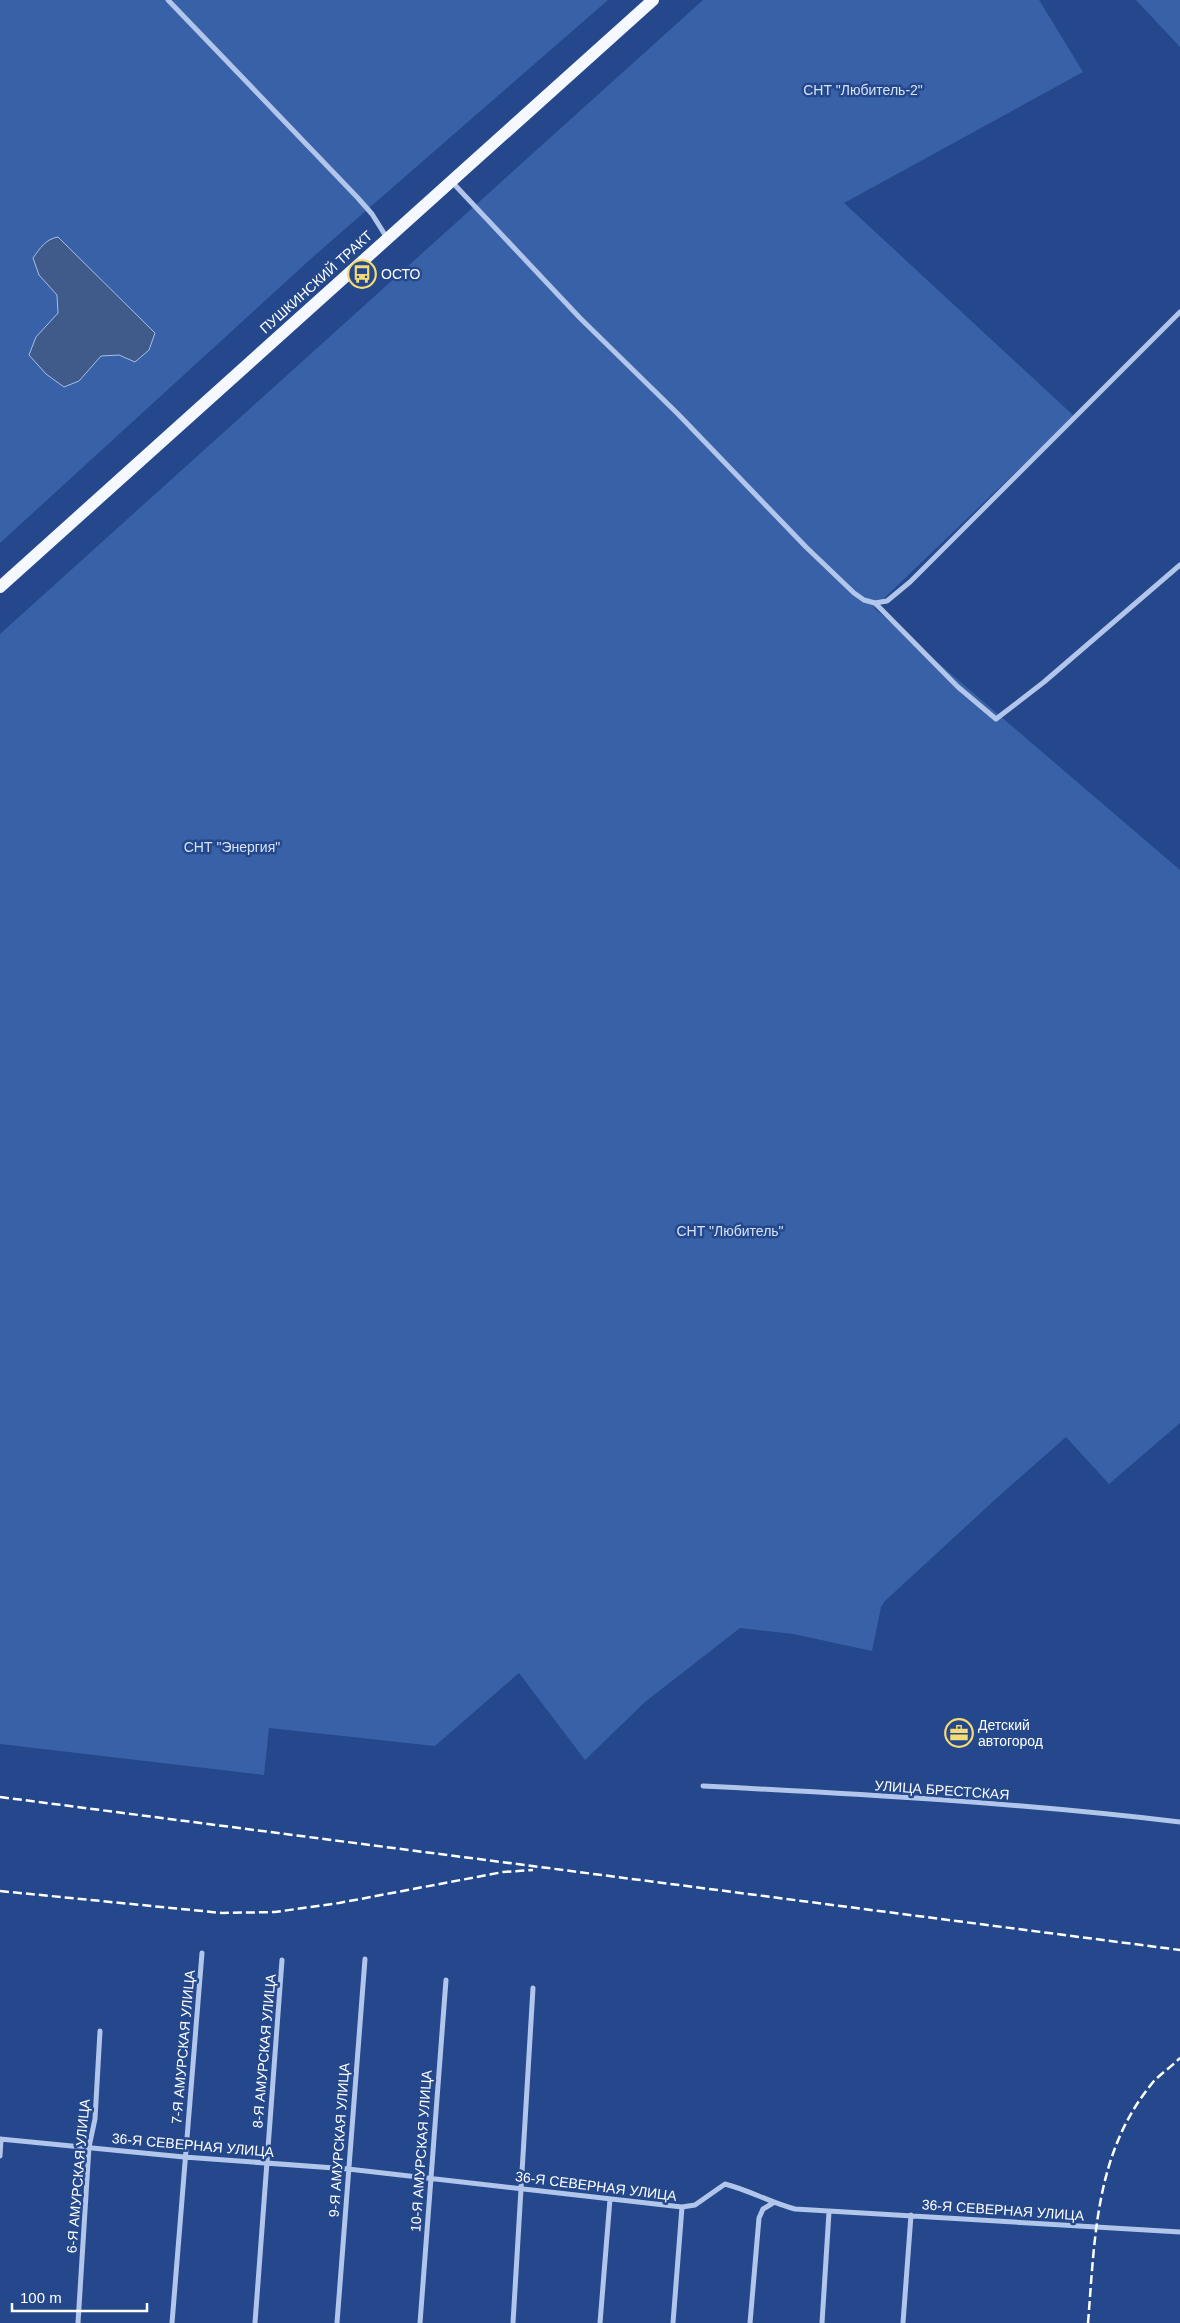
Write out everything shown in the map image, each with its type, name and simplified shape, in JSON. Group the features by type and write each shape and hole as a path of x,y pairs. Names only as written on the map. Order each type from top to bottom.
{"main road":[{"name":"ПУШКИНСКИЙ ТРАКТ","path":"0,587 653,0"}],"street":[{"path":"168,0 357,197 387,238"},
{"path":"452,181 580,318 678,414 806,547 854,593 864,600 875,603 887,601 910,582 1180,312"},
{"path":"875,603 958,687 996,719 1044,682 1180,565"},
{"name":"УЛИЦА БРЕСТСКАЯ","path":"703,1786 986,1804 1102,1813 1180,1822"},
{"name":"7-Я АМУРСКАЯ УЛИЦА","path":"172,2323 202,1952"},
{"name":"9-Я АМУРСКАЯ УЛИЦА","path":"337,2323 365,1958"},
{"name":"8-Я АМУРСКАЯ УЛИЦА","path":"255,2323 282,1960"},
{"name":"10-Я АМУРСКАЯ УЛИЦА","path":"420,2323 446,1980"},
{"path":"513,2323 532,1988"},
{"name":"6-Я АМУРСКАЯ УЛИЦА","path":"78,2323 89,2147 95,2119 100,2032"},
{"path":"0,2156 1,2139"},
{"name":"36-Я СЕВЕРНАЯ УЛИЦА","path":"1,2139 184,2157 348,2169 682,2207 695,2206 725,2184 773,2203 795,2209 1180,2232"},
{"path":"600,2323 610,2199"},
{"path":"750,2323 759,2218 763,2209 773,2203"},
{"path":"673,2323 682,2207"},
{"path":"822,2323 830,2212"},
{"path":"903,2323 911,2216"}],"green space":[{"path":"0,0 608,0 314,256 0,543"},
{"name":"СНТ \"Любитель\"","path":"703,0 1039,0 1083,72 844,203 1074,416 874,608 1180,870 1180,1423 1109,1484 1066,1437 885,1601 881,1607 872,1651 793,1634 740,1628 645,1702 585,1760 519,1673 435,1746 269,1728 264,1775 0,1744 0,634"},
{"path":"1136,0 1180,0 1180,47"}],"shaded area":[{"path":"58,237 155,333 149,350 135,362 119,355 101,356 79,381 64,387 46,374 29,355 36,337 58,313 57,295 39,275 33,258 41,247"}],"railway":[{"path":"0,1797 1180,1950"},
{"path":"0,1891 222,1913 275,1912 339,1903 503,1872 533,1870"},
{"path":"1088,2323 1096,2227 1109,2166 1120,2136 1135,2108 1154,2081 1180,2058"}],"place":[{"name":"ОСТО","path":"362,274"},
{"name":"Детский автогород","path":"959,1733"}],"park label":[{"name":"СНТ \"Любитель-2\"","path":"863,90"},
{"name":"СНТ \"Энергия\"","path":"232,847"}]}
